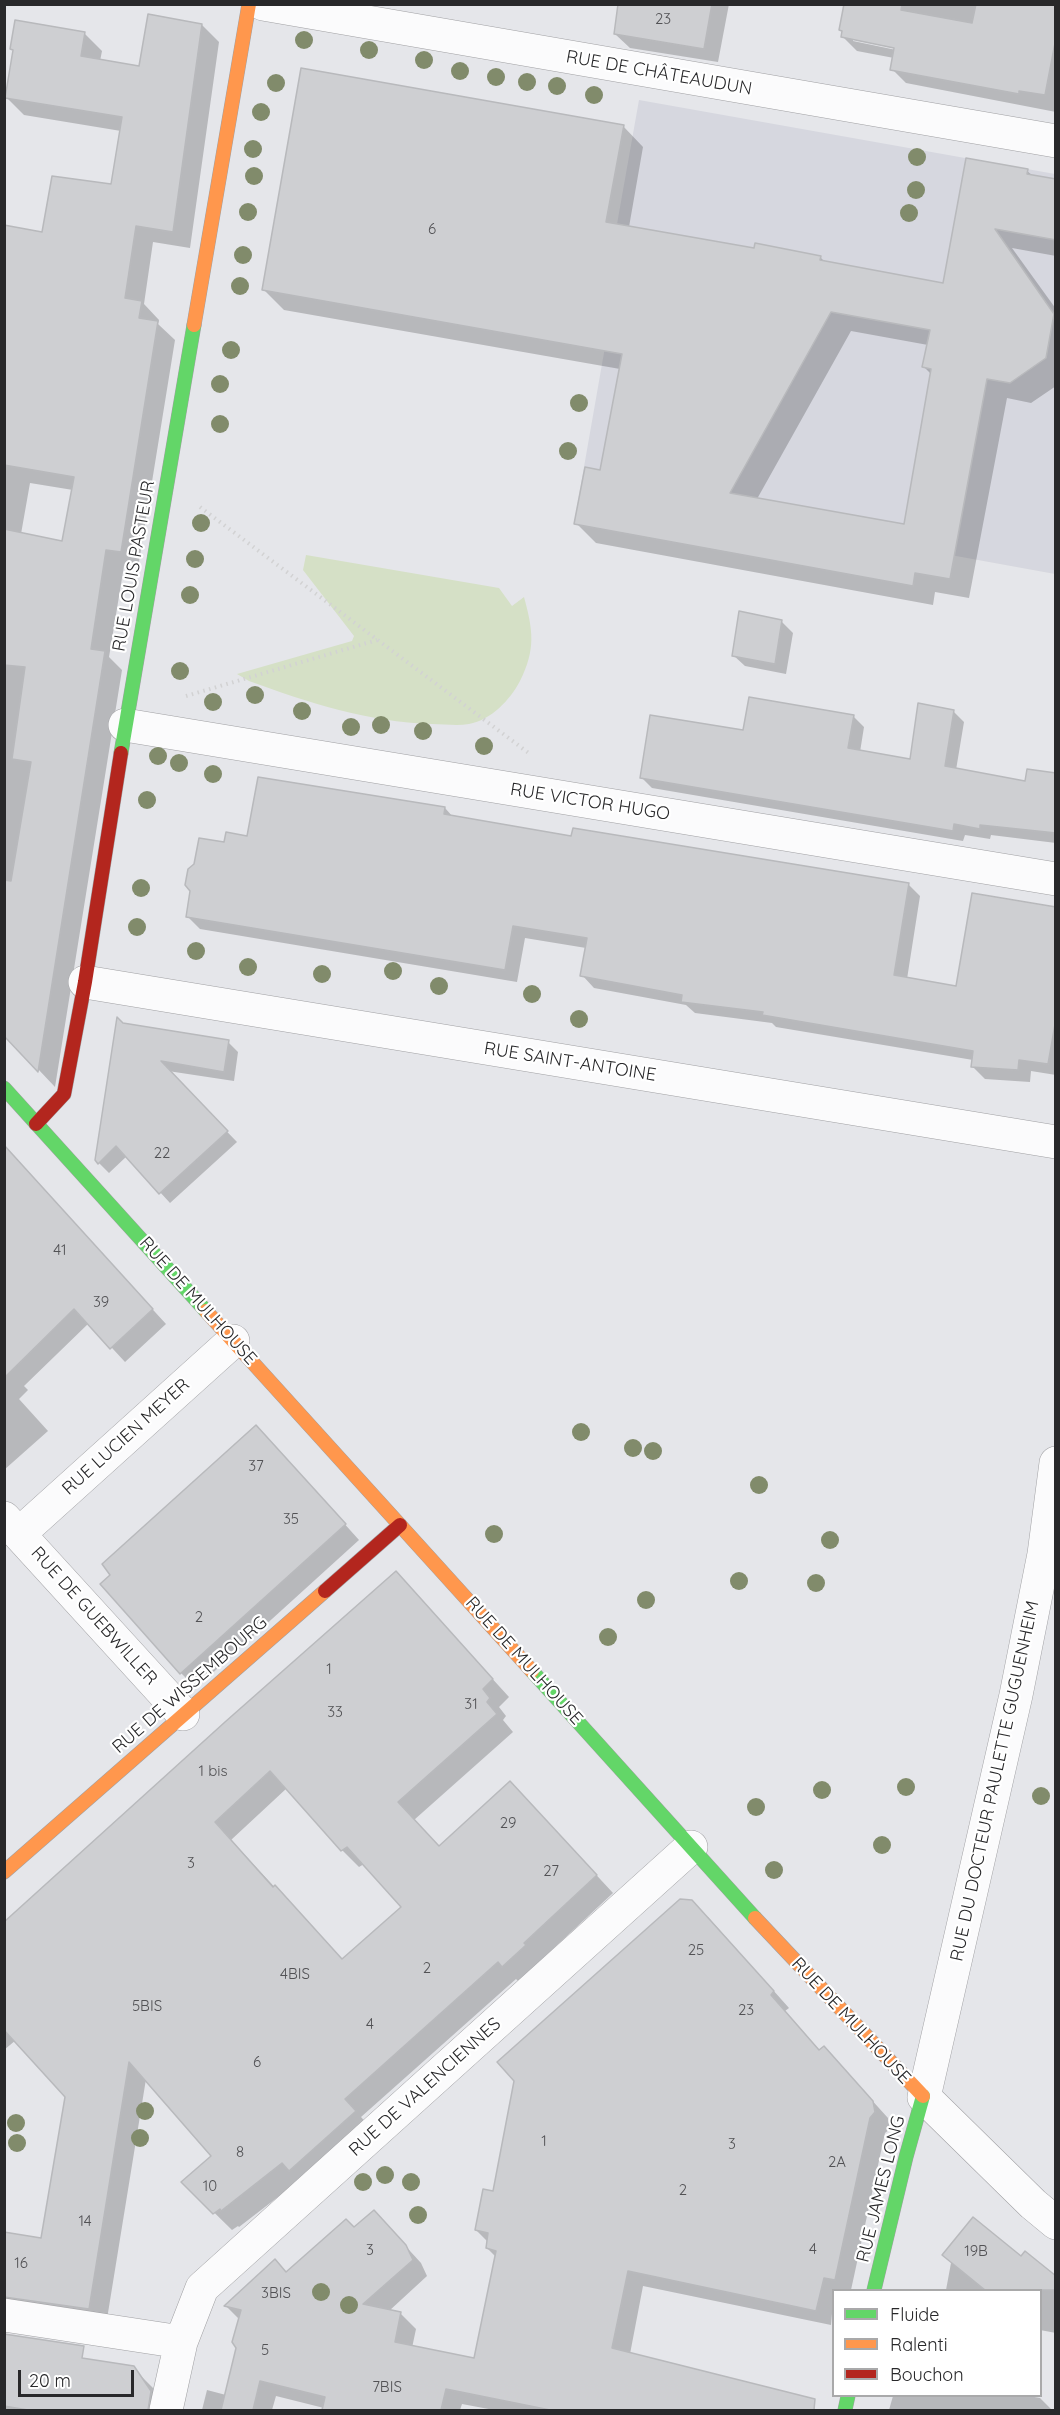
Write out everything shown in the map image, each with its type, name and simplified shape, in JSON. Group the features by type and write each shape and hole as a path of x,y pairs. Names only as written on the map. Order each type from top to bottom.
{"street":[{"name":"RUE LOUIS PASTEUR","path":"36,1124 64,1094 85,982 125,725 249,4"},
{"name":"RUE DE CHÂTEAUDUN","path":"263,4 1056,141"},
{"name":"RUE VICTOR HUGO","path":"125,725 1056,879"},
{"name":"RUE SAINT-ANTOINE","path":"85,982 1056,1142"},
{"name":"RUE DE MULHOUSE","path":"4,1088 793,1960 924,2097 1033,2204 1056,2223"},
{"name":"RUE LUCIEN MEYER","path":"12,1526 233,1341"},
{"name":"RUE DU DOCTEUR PAULETTE GUGUENHEIM","path":"924,2097 1016,1695 1044,1554 1056,1463"},
{"name":"RUE DE GUEBWILLER","path":"12,1526 183,1714"},
{"name":"RUE DE WISSEMBOURG","path":"4,1872 400,1526"},
{"name":"RUE DE VALENCIENNES","path":"165,2410 182,2342 202,2288 691,1847"},
{"name":"RUE JAMES LONG","path":"874,2289 906,2157 924,2097"},
{"path":"4,2315 182,2342"}],"path":[{"path":"167,482 534,757"},
{"path":"179,698 378,640"}],"shaded area":[{"path":"639,100 1055,174 1055,574 901,546 574,524 626,227 617,224"}],"green space":[{"path":"306,555 499,588 512,606 524,597 531,630 531,649 525,670 516,688 499,708 477,722 460,725 432,724 385,720 339,710 271,689 237,674 352,641 354,636 303,570"}],"building":[{"path":"618,4 712,4 704,49 614,34"},
{"path":"844,4 902,4 901,10 972,23 976,4 1056,4 1056,38 1045,95 1019,91 1019,94 890,70 894,48 841,37 842,31 839,30"},
{"path":"148,14 202,24 173,232 136,226 125,298 142,301 139,318 158,321 121,552 106,550 91,649 105,651 38,1072 4,1036 4,880 11,881 31,762 12,759 25,667 4,665 4,529 62,541 74,477 4,465 4,225 42,232 52,176 111,184 122,117 5,98 13,50 10,49 15,20 85,32 81,56 139,66"},
{"path":"301,68 624,125 606,222 754,248 755,243 821,256 820,260 943,283 966,158 1028,169 1027,174 1056,179 1056,240 995,229 1054,314 1046,358 1010,383 987,379 950,579 915,573 913,586 574,524 585,467 600,470 622,354 262,290","holes":["831,312 930,330 922,367 931,369 904,524 730,493"]},
{"path":"739,611 782,620 775,664 732,656"},
{"path":"749,697 854,715 848,748 910,759 918,703 954,710 945,766 1025,781 1027,769 1056,773 1056,833 980,825 980,829 954,824 953,831 640,778 650,715 743,730"},
{"path":"258,777 445,807 444,814 571,836 573,828 909,883 894,975 956,986 972,893 1056,907 1056,1019 1048,1064 1019,1060 1018,1070 971,1067 973,1051 762,1015 763,1012 681,1002 682,995 580,976 587,938 513,926 505,970 186,917 190,891 185,885 188,869 194,864 199,838 224,842 226,832 247,836"},
{"path":"117,1017 123,1023 229,1040 224,1072 161,1061 228,1131 159,1194 116,1146 98,1164 95,1160"},
{"path":"4,1145 153,1309 110,1349 74,1309 4,1378"},
{"path":"256,1425 346,1524 180,1674 100,1584 110,1575 102,1564"},
{"path":"396,1571 493,1679 483,1689 490,1698 487,1702 497,1714 398,1802 439,1846 510,1781 597,1875 524,1943 526,1945 502,1967 498,1962 345,2099 356,2111 289,2171 282,2163 221,2211 220,2209 213,2214 181,2182 211,2156 129,2062 89,2309 4,2297 4,2232 41,2238 65,2097 4,2030 4,1922","holes":["270,1771 341,1851 347,1847 401,1907 342,1959 215,1822"]},
{"path":"680,1899 692,1900 774,1991 771,1995 819,2050 824,2046 873,2101 875,2112 870,2118 835,2280 824,2278 816,2311 628,2271 612,2348 815,2399 814,2410 550,2410 446,2389 441,2410 322,2410 325,2397 260,2381 253,2410 221,2410 236,2348 232,2342 241,2310 224,2306 275,2259 286,2272 346,2219 354,2227 374,2210 406,2245 413,2260 363,2304 401,2312 395,2342 474,2358 496,2251 486,2248 488,2233 475,2230 483,2189 493,2191 514,2081 497,2062"},
{"path":"973,2217 1021,2256 1025,2251 1056,2276 1056,2290 984,2289 942,2255"},
{"path":"4,2334 84,2346 82,2358 134,2366 151,2391 148,2410 28,2410 4,2406"}],"traffic: fast":[{"path":"121,753 194,325"},
{"path":"4,1088 206,1311"},
{"path":"532,1671 755,1918"},
{"path":"874,2289 923,2096"},
{"path":"845,2410 848,2397"}],"traffic: slow":[{"path":"194,325 249,4"},
{"path":"206,1311 532,1671"},
{"path":"4,1872 325,1591"},
{"path":"755,1918 923,2096"}],"traffic: jam":[{"path":"36,1124 64,1094 85,982 121,753"},
{"path":"325,1591 400,1525"}]}
